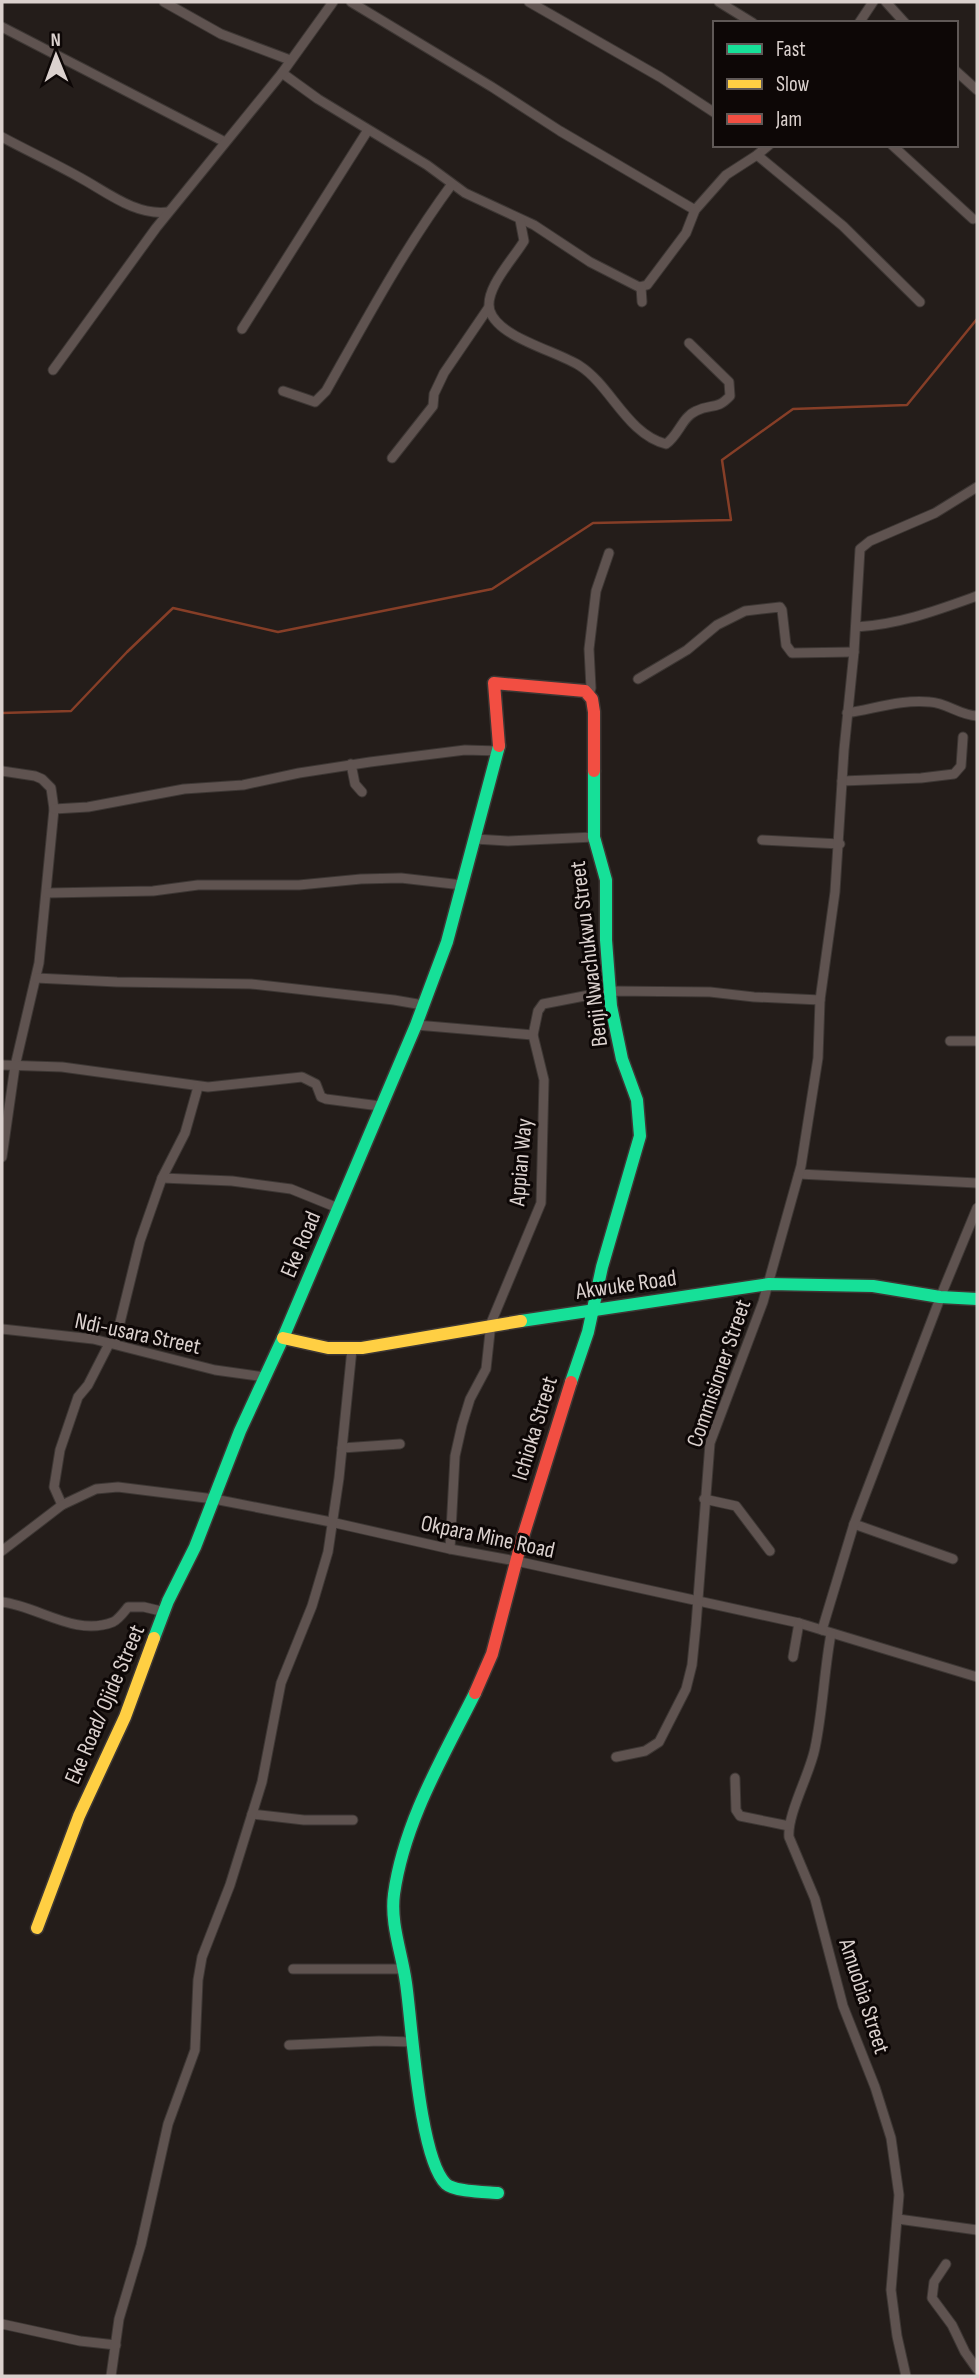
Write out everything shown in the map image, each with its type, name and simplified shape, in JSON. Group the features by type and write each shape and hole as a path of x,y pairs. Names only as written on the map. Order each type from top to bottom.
{"street":[{"path":"163,2 221,34 290,60"},
{"path":"53,370 168,212 282,73 333,2"},
{"path":"351,2 559,131 695,210"},
{"path":"529,2 660,77 713,112"},
{"path":"719,2 750,21"},
{"path":"860,21 873,2"},
{"path":"886,2 903,21"},
{"path":"2,27 225,142"},
{"path":"282,73 427,165 465,193 534,225 590,262 639,287 647,285 686,233 695,210 726,175 766,147"},
{"path":"958,73 977,90"},
{"path":"242,329 263,300 368,130"},
{"path":"2,138 130,206 155,214 168,212"},
{"path":"894,147 973,219"},
{"path":"757,155 844,226 920,302"},
{"path":"283,391 315,402 326,391 397,264 452,184"},
{"path":"520,220 524,241 496,282 489,300 492,315 501,326 580,366 639,428 658,442 666,443 671,440 687,417 696,410 722,405 730,396 729,382 689,343"},
{"path":"641,287 642,302"},
{"path":"392,458 433,406 433,394 444,373 489,307"},
{"name":"Commisioner Street","path":"616,1756 645,1751 659,1742 686,1689 691,1665 710,1443 769,1284 799,1174 818,1058 820,1000 833,917 860,549 870,541 935,513 977,487"},
{"path":"589,694 589,649 596,591 608,553"},
{"path":"856,626 873,626 925,614 977,596"},
{"path":"638,679 687,650 718,625 745,611 761,608 780,607 786,646 792,653 854,652"},
{"name":"Eke Road","path":"214,1499 240,1431 283,1338 416,1025 447,942 499,751 493,685 496,682 577,690 589,694"},
{"name":"Benji Nwachukwu Street","path":"589,694 594,712 594,838 606,880 610,990 616,1034 625,1070 637,1100 641,1126 638,1148 602,1267 594,1309"},
{"path":"847,713 919,701 943,704 960,713 977,716"},
{"path":"842,781 954,774 961,766 963,737"},
{"path":"54,809 88,807 184,789 243,785 351,764 465,750 499,751"},
{"path":"351,764 355,784 362,792"},
{"path":"2,771 42,779 51,788 54,809 36,978 15,1066 2,1157"},
{"path":"475,839 508,841 594,838"},
{"path":"762,840 840,844"},
{"path":"47,893 153,891 198,885 299,886 361,879 401,878 462,885"},
{"path":"36,978 251,984 423,1005"},
{"path":"416,1025 533,1035 538,1011 543,1004 610,990 709,992 820,1000"},
{"name":"Appian Way","path":"450,1549 457,1446 466,1411 486,1369 490,1327 541,1203 544,1080 533,1035"},
{"path":"950,1041 977,1041"},
{"path":"2,1065 62,1067 198,1087 307,1078 316,1084 320,1095 326,1099 380,1106"},
{"path":"62,1505 54,1487 60,1450 78,1397 88,1385 112,1342 140,1241 162,1178 185,1133 198,1087"},
{"path":"799,1174 977,1183"},
{"path":"162,1178 232,1181 291,1189 338,1208"},
{"path":"735,1778 736,1810 740,1816 789,1826 816,1747 827,1632 854,1524 940,1297 977,1208"},
{"name":"Akwuke Road","path":"283,1338 328,1348 352,1349 594,1309 769,1284 873,1286 940,1297 977,1299"},
{"name":"Ichioka Street","path":"498,2193 453,2188 445,2183 433,2159 420,2105 404,1969 395,1931 393,1907 400,1862 428,1786 488,1664 505,1610 516,1561 594,1309"},
{"name":"Ndi-usara Street","path":"2,1329 112,1342 215,1370 265,1377"},
{"path":"111,2376 119,2319 141,2245 168,2124 195,2050 198,1980 202,1957 230,1885 262,1782 277,1697 312,1606 328,1552 339,1478 352,1349"},
{"path":"342,1448 400,1444"},
{"name":"Okpara Mine Road","path":"2,1551 62,1505 88,1492 111,1487 214,1499 799,1623 977,1677"},
{"name":"Eke Road/ Ojide Street","path":"37,1928 79,1816 128,1709 173,1590 195,1547 214,1499"},
{"path":"704,1499 736,1506 770,1550"},
{"path":"854,1524 953,1559"},
{"path":"2,1602 17,1604 62,1621 85,1626 114,1622 128,1607 144,1607 165,1612"},
{"path":"793,1657 799,1623"},
{"path":"252,1814 304,1820 353,1820"},
{"name":"Amuobia Street","path":"789,1826 789,1837 815,1899 843,2006 888,2124 897,2167 898,2219 891,2290 906,2376"},
{"path":"293,1969 404,1969"},
{"path":"289,2045 413,2042"},
{"path":"898,2219 977,2230"},
{"path":"946,2264 934,2282 932,2298 952,2325 977,2369"},
{"path":"2,2324 80,2341 116,2345"}],"waterway":[{"path":"2,713 71,711 173,608 278,632 492,589 593,523 731,520 722,460 793,409 907,405 977,319"}],"traffic: fast":[{"path":"154,1638 168,1601 195,1547 240,1431 283,1338 416,1025 447,942 499,746"},
{"path":"571,1382 588,1332 602,1267 640,1136 637,1100 622,1059 611,1006 606,940 606,880 594,837 594,771"},
{"path":"521,1321 769,1284 873,1286 940,1297 977,1299"},
{"path":"475,1693 426,1790 406,1841 393,1905 423,2120 437,2170 450,2187 498,2193"}],"traffic: slow":[{"path":"283,1338 328,1348 362,1348 521,1321"},
{"path":"37,1928 79,1816 125,1717 154,1638"}],"traffic: jam":[{"path":"499,746 494,683 585,691 592,699 594,712 594,771"},
{"path":"475,1693 492,1654 521,1543 571,1382"}]}
